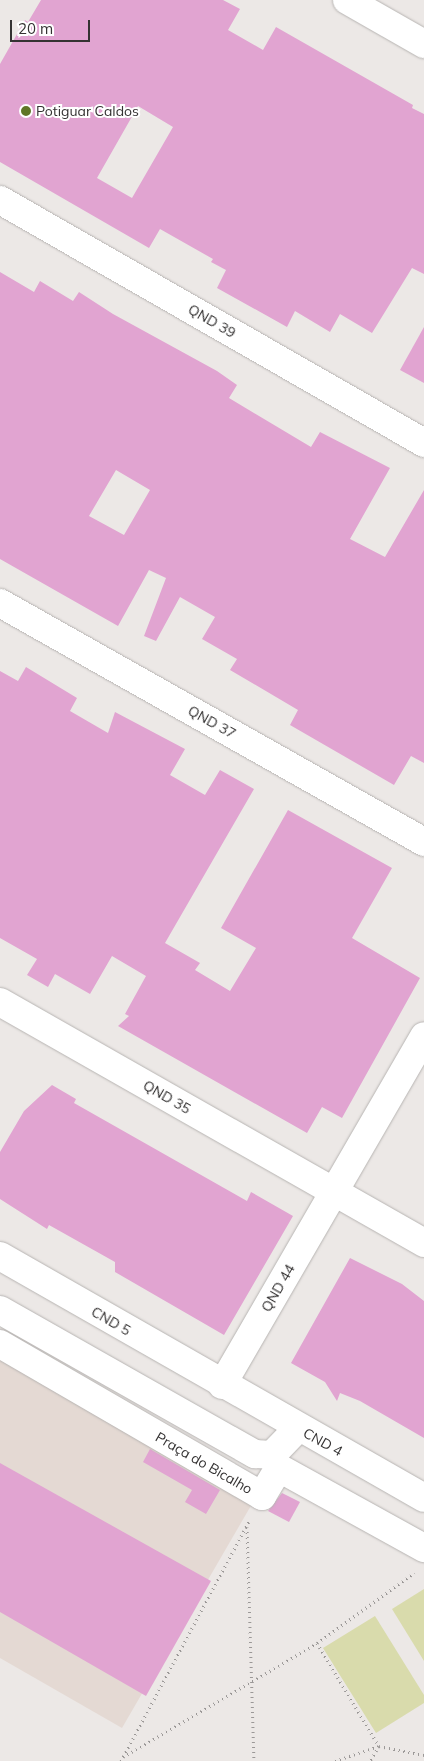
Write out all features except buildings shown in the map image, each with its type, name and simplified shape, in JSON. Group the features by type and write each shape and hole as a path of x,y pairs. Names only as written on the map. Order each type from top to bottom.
{"street":[{"path":"347,0 424,44"},
{"name":"QND 39","path":"0,200 424,443"},
{"name":"QND 37","path":"0,603 424,842"},
{"name":"QND 35","path":"0,1002 424,1243"},
{"name":"QND 44","path":"222,1385 424,1036"},
{"name":"CND 5","path":"0,1256 222,1385"},
{"path":"0,1310 255,1454 272,1455 298,1428"},
{"name":"Praça do Bicalho","path":"0,1344 262,1496 279,1468 420,1560"},
{"name":"CND 4","path":"222,1385 424,1498"}],"path":[{"path":"122,1759 262,1496"},
{"path":"247,1524 254,1761"},
{"path":"122,1759 317,1643 420,1560"},
{"path":"317,1643 379,1746"},
{"path":"370,1761 379,1746"},
{"path":"335,1761 379,1746 424,1754"}],"shaded area":[{"path":"0,1350 256,1497 122,1728 0,1658"}],"green space":[{"path":"424,1589 424,1661 392,1609"},
{"path":"375,1616 424,1695 424,1703 376,1733 323,1648"}],"place":[{"name":"Potiguar Caldos","path":"26,111"}]}
